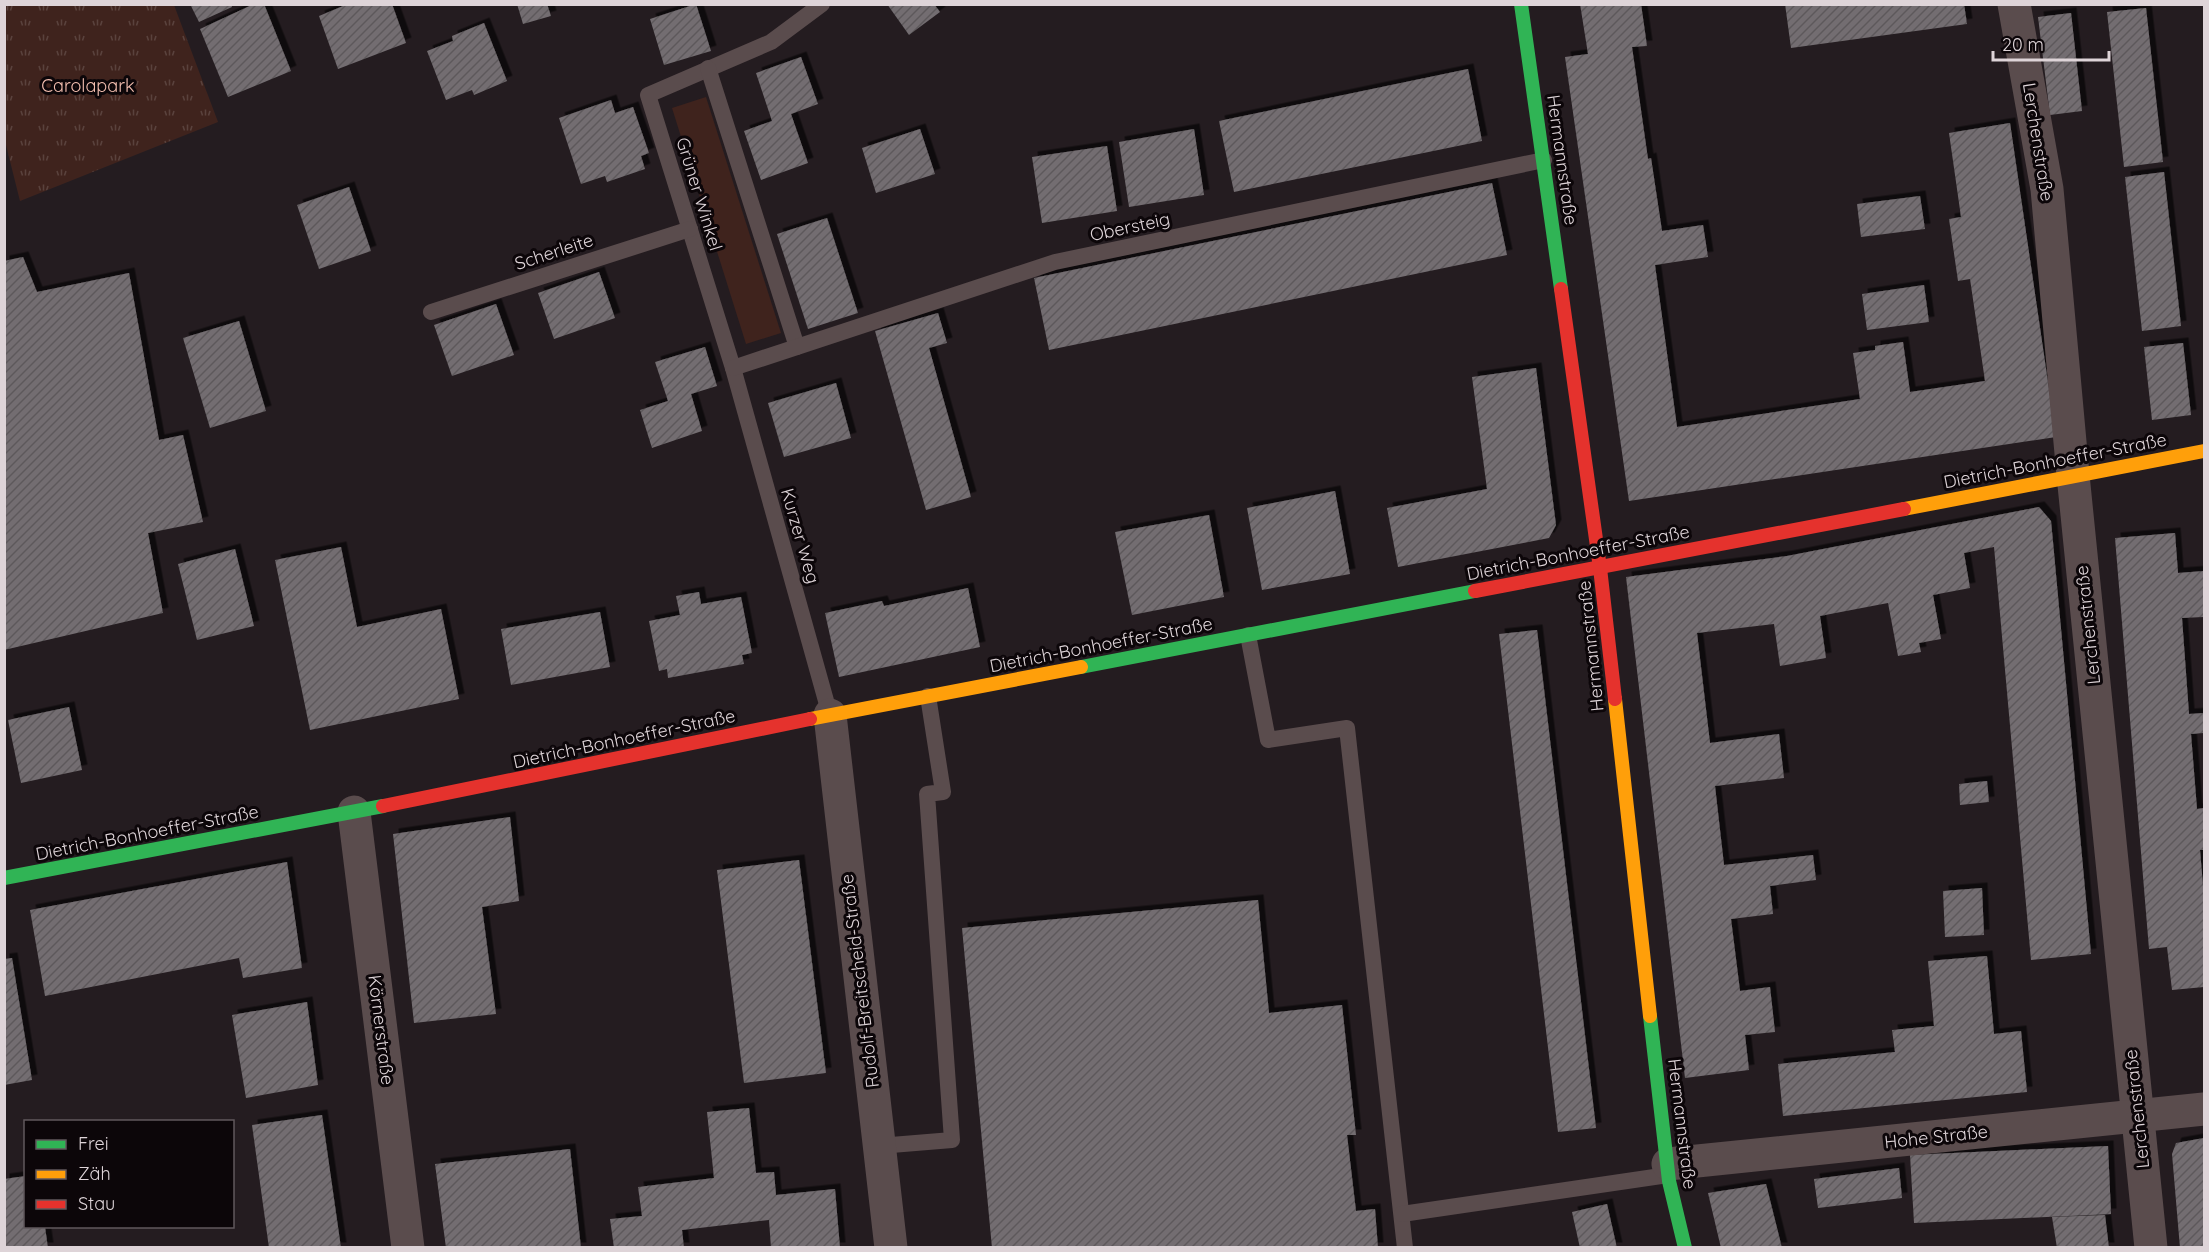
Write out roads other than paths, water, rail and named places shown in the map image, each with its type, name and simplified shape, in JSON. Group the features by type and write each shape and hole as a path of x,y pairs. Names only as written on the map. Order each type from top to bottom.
{"street":[{"name":"Hermannstraße","path":"1521,4 1600,568 1668,1170 1685,1248"},
{"name":"Lerchenstraße","path":"2014,4 2047,189 2073,476 2151,1248"},
{"name":"Dietrich-Bonhoeffer-Straße","path":"4,878 354,812 830,715 2205,451"},
{"name":"Rudolf-Breitscheid-Straße","path":"830,715 891,1248"},
{"name":"Körnerstraße","path":"354,812 408,1248"},
{"name":"Hohe Straße","path":"1668,1170 2205,1109"}],"lane":[{"name":"Grüner Winkel","path":"733,368 648,95 771,42 818,7"},
{"path":"708,69 797,347"},
{"name":"Obersteig","path":"733,368 1055,262 1544,160"},
{"name":"Scherleite","path":"431,312 690,229"},
{"name":"Kurzer Weg","path":"733,368 830,715"},
{"path":"1248,635 1268,740 1347,728 1405,1248"},
{"path":"879,1146 952,1140 927,794 943,792 928,696"},
{"path":"1402,1214 1498,1200 1668,1170"}],"park label":[{"name":"Carolapark","path":"88,86"}]}
